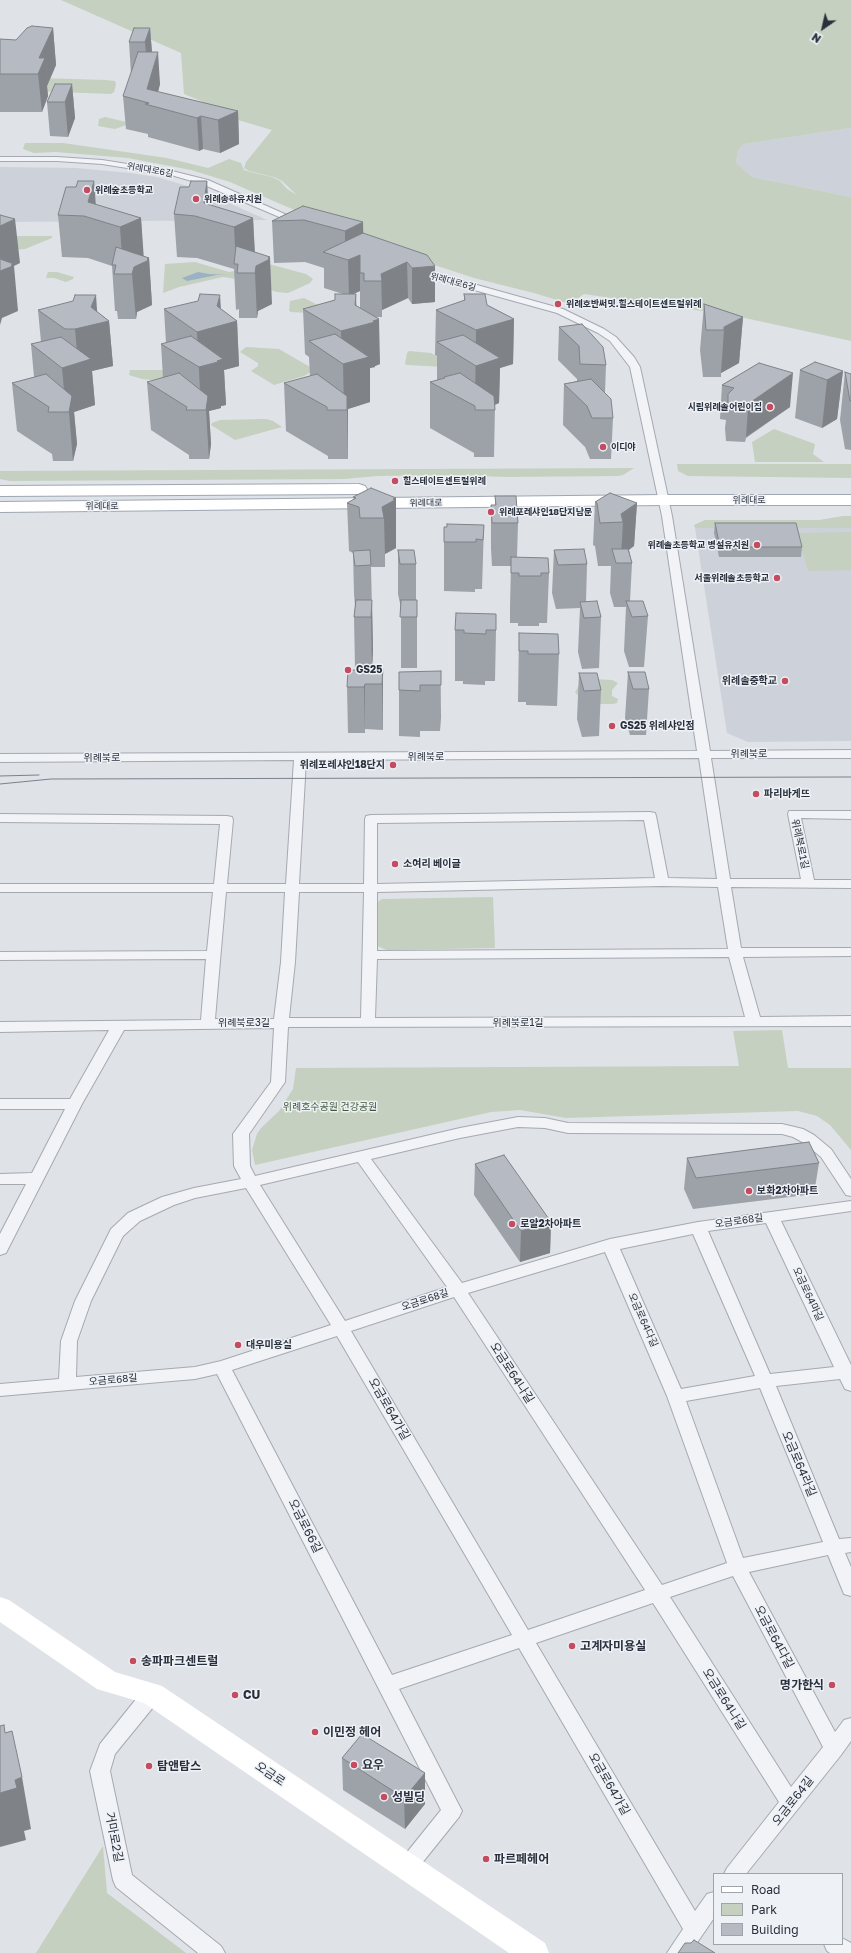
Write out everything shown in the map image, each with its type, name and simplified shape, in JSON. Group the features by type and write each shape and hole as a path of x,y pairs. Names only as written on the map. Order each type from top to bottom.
{"main road":[{"name":"위례대로","path":"0,507 851,489"},
{"name":"위례대로","path":"0,491 663,494 851,500"},
{"name":"오금로","path":"0,1608 107,1682 152,1694 534,1953"}],"street":[{"name":"위례대로6길","path":"0,159 57,159 102,162 172,173 205,182 309,227"},
{"name":"위례대로6길","path":"407,268 423,274 560,311 613,338 629,357 635,367 663,494 705,755"},
{"name":"위례북로","path":"0,758 851,754"},
{"path":"705,755 726,883 735,952 754,1022"},
{"name":"위례북로3길","path":"0,1027 281,1023 288,962 300,757"},
{"name":"위례북로1길","path":"808,884 794,814 851,815"},
{"path":"368,1024 371,819 650,816 662,882"},
{"path":"0,818 227,820 222,887 213,955 208,1024"},
{"path":"0,888 370,888 662,882 851,884"},
{"path":"370,955 851,952"},
{"path":"0,956 213,955"},
{"name":"위례북로1길","path":"281,1023 368,1024 851,1021"},
{"name":"오금로64가길","path":"281,1023 278,1082 241,1134 242,1166 250,1182 341,1328 694,1929"},
{"path":"0,1249 75,1104 118,1026"},
{"path":"0,1104 75,1104"},
{"path":"67,1384 69,1341 83,1301 116,1233 134,1217 168,1201 194,1193 362,1157 460,1133 518,1122 545,1122 568,1128 782,1129 798,1133 809,1139 826,1153 851,1191"},
{"name":"오금로64나길","path":"362,1157 458,1290 657,1593 790,1804"},
{"path":"0,1179 37,1178"},
{"name":"오금로68길","path":"0,1390 196,1373 222,1367 458,1290 610,1245 698,1227 851,1206"},
{"name":"오금로64마길","path":"771,1216 849,1376"},
{"name":"오금로64라길","path":"698,1227 765,1381 842,1546 851,1590"},
{"name":"오금로64다길","path":"610,1245 676,1396 737,1567 834,1749"},
{"name":"오금로66길","path":"222,1367 452,1811 407,1867"},
{"path":"676,1396 765,1381 849,1376"},
{"path":"387,1685 737,1567 842,1546"},
{"name":"거마로2길","path":"152,1694 107,1750 100,1771 123,1880 214,1953"},
{"name":"오금로64길","path":"735,1873 851,1726"},
{"path":"678,1953 713,1902"},
{"path":"836,1945 848,1953"}],"shaded area":[{"path":"851,128 851,197 752,177 736,163 738,150 744,144"},
{"name":"위례숲초등학교","path":"0,167 76,168 156,177 198,189 267,220 0,222"},
{"path":"695,528 851,528 851,741 748,742 727,733"}],"green space":[{"path":"61,0 851,0 851,128 744,144 738,150 736,163 752,177 851,197 851,341 731,315 584,294 570,304 534,293 474,278 392,251 230,182 191,170 128,158 56,152 34,153 23,149 25,143 63,143 167,158 208,168 229,159 241,163 244,170 272,177 280,181 287,189 297,195 282,181 274,177 249,171 244,168 246,162 272,130 221,115 201,101 184,94 181,53"},
{"path":"39,78 106,80 115,81 116,84 114,92 111,94 31,91"},
{"path":"105,117 132,123 115,129 98,126 99,119"},
{"path":"10,236 52,236 52,238 25,249 13,250"},
{"path":"195,262 229,272 245,269 261,262 306,274 313,279 310,283 288,293 277,292 236,279 223,277 179,287 163,293 165,264"},
{"path":"48,272 57,272 74,277 66,282 54,278 46,278"},
{"path":"304,298 320,306 326,314 289,311 290,301"},
{"path":"246,347 279,349 310,367 311,372 304,376 274,385 251,371 258,366 258,363 240,352"},
{"path":"409,351 431,353 448,362 446,367 407,365 405,364 407,353"},
{"path":"130,370 170,370 171,376 152,380 142,379 129,375"},
{"path":"266,419 273,421 282,427 235,440 211,425 212,423 220,420"},
{"path":"774,429 815,444 813,454 824,462 755,462 752,442"},
{"path":"677,464 851,464 851,478 688,476 678,471"},
{"path":"634,468 623,475 618,476 505,477 453,475 377,476 344,479 10,481 0,479 0,471"},
{"path":"851,516 851,528 695,528 694,525 705,520 819,520"},
{"path":"851,532 851,570 808,571 797,533"},
{"path":"592,679 612,680 618,683 612,690 612,696 618,699 617,703 585,704 575,692 579,685"},
{"path":"493,897 495,948 387,950 375,945 375,904 382,899"},
{"name":"위례호수공원 건강공원","path":"782,1030 788,1068 851,1068 851,1150 830,1125 817,1116 798,1111 566,1118 520,1110 491,1112 255,1165 252,1150 257,1134 261,1128 279,1111 293,1089 296,1068 739,1066 733,1031"},
{"path":"103,1846 107,1893 186,1953 36,1953"}],"water":[{"path":"198,272 228,275 217,275 187,281 182,278"}],"building":[{"path":"32,26 53,28 39,58 45,58 38,74 0,74 0,39 16,40 27,28"},
{"path":"134,28 150,28 145,42 129,42"},
{"path":"138,52 158,52 147,89 238,111 218,120 201,116 197,118 145,104 149,103 123,96"},
{"path":"55,84 72,84 65,102 47,102"},
{"path":"78,181 94,181 88,202 141,218 120,227 84,216 58,215 66,187 76,187"},
{"name":"위례송하유치원","path":"191,181 207,181 204,203 253,218 234,227 195,216 174,214 180,187 189,187"},
{"path":"303,206 363,222 345,231 304,220 272,221"},
{"path":"0,215 15,219 0,226"},
{"path":"363,233 427,255 435,266 412,268 407,262 381,274 382,281 364,281 364,273 360,273 360,255 348,260 323,252"},
{"path":"236,246 270,257 268,258 270,259 256,266 255,273 237,273 238,264 234,264"},
{"path":"116,247 149,258 147,259 149,260 134,267 132,274 114,274 116,265 112,265"},
{"path":"0,259 14,264 11,265 13,266 0,271"},
{"path":"200,294 220,295 217,306 237,321 197,332 164,309 198,301"},
{"path":"335,294 356,294 355,305 379,319 373,321 375,322 341,331 303,309 335,300"},
{"path":"464,294 485,294 487,305 514,319 476,330 436,310 465,300"},
{"path":"75,295 96,295 91,307 109,321 75,329 65,329 38,310 73,301"},
{"path":"704,304 743,317 724,327 724,330 706,330"},
{"path":"582,324 603,347 606,365 580,364 579,346 559,327"},
{"path":"335,334 369,357 343,364 309,341"},
{"path":"463,335 500,358 476,366 437,342"},
{"path":"191,336 223,359 217,361 218,362 199,367 161,344"},
{"path":"61,337 91,359 62,368 31,344"},
{"path":"815,362 843,371 827,380 800,370"},
{"path":"759,363 793,373 748,404 748,408 728,407 728,394 734,388 722,385"},
{"path":"845,372 851,374 851,401 850,401"},
{"path":"179,373 208,396 206,410 186,410 187,407 147,382"},
{"path":"460,373 494,396 495,410 475,410 475,406 430,382"},
{"path":"46,374 72,396 69,412 48,412 49,407 12,383"},
{"path":"317,374 347,396 347,410 327,410 327,407 284,383"},
{"path":"591,379 611,399 613,418 592,418 587,406 564,384"},
{"path":"371,488 396,498 382,507 384,518 360,518 359,507 347,503 356,498 353,497"},
{"path":"610,493 637,503 621,514 623,522 600,523 597,503 595,502"},
{"path":"495,496 516,496 518,523 492,523 491,505 496,505"},
{"path":"715,523 796,523 802,547 720,547"},
{"path":"447,524 484,525 483,540 476,539 476,542 444,542 444,527 447,527"},
{"path":"584,549 587,564 558,565 554,550"},
{"path":"612,549 628,549 632,563 616,563"},
{"path":"370,550 371,565 355,566 353,551"},
{"path":"398,550 414,550 416,564 400,564"},
{"path":"511,557 548,558 549,573 541,573 541,576 519,576 519,573 511,573"},
{"path":"356,600 372,600 371,617 354,617"},
{"path":"401,600 417,600 417,617 400,617"},
{"path":"597,601 601,617 584,618 580,602"},
{"path":"626,601 643,601 648,616 632,617"},
{"path":"456,613 496,614 496,630 486,630 486,634 464,633 464,630 455,630"},
{"path":"519,633 558,634 559,654 528,654 528,651 519,651"},
{"path":"383,669 382,684 365,684 364,687 347,687 348,670"},
{"path":"441,671 441,685 420,685 420,691 399,690 399,672"},
{"path":"628,672 645,672 649,689 633,689"},
{"path":"579,673 597,673 601,690 584,691"},
{"path":"809,1142 819,1163 696,1178 687,1158"},
{"path":"504,1155 551,1222 521,1231 475,1164"},
{"path":"4,1725 5,1733 12,1731 22,1777 15,1780 17,1788 0,1793 0,1726"},
{"path":"362,1734 425,1773 404,1798 342,1758"},
{"path":"694,1940 715,1953 678,1953 685,1943 691,1943"}],"tram line":[{"path":"0,776 39,775"},
{"path":"0,784 51,779 851,777"}],"place":[{"name":"위례숲초등학교","path":"87,190"},
{"name":"위례송하유치원","path":"196,199"},
{"name":"위례호반써밋.힐스테이트센트럴위례","path":"558,304"},
{"name":"시립위례솔어린이집","path":"770,407"},
{"name":"이디야","path":"603,447"},
{"name":"힐스테이트센트럴위례","path":"395,481"},
{"name":"위례포레샤인18단지남문","path":"491,512"},
{"name":"위례솔초등학교 병설유치원","path":"757,545"},
{"name":"서울위례솔초등학교","path":"777,578"},
{"name":"GS25","path":"348,670"},
{"name":"위례솔중학교","path":"785,681"},
{"name":"GS25 위례샤인점","path":"612,726"},
{"name":"위례포레샤인18단지","path":"393,765"},
{"name":"파리바게뜨","path":"756,794"},
{"name":"소여리 베이글","path":"395,864"},
{"name":"보화2차아파트","path":"749,1191"},
{"name":"로얄2차아파트","path":"512,1224"},
{"name":"대우미용실","path":"238,1345"},
{"name":"고계자미용실","path":"572,1646"},
{"name":"송파파크센트럴","path":"133,1661"},
{"name":"명가한식","path":"832,1685"},
{"name":"CU","path":"235,1695"},
{"name":"이민정 헤어","path":"315,1732"},
{"name":"요우","path":"354,1765"},
{"name":"탐앤탐스","path":"149,1766"},
{"name":"성빌딩","path":"384,1797"},
{"name":"파르페헤어","path":"486,1859"}]}
